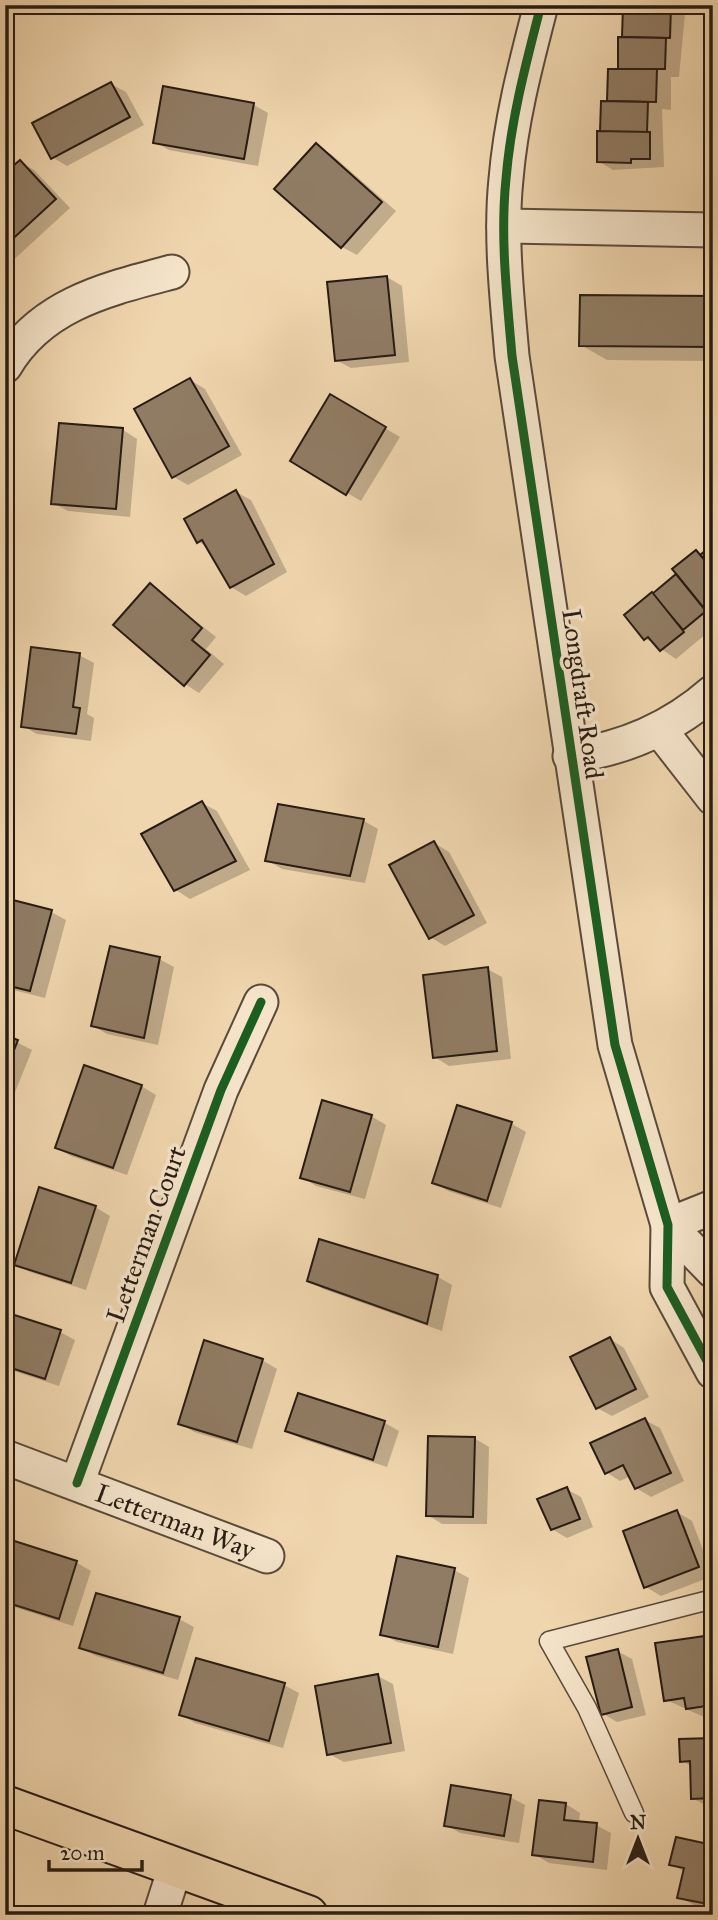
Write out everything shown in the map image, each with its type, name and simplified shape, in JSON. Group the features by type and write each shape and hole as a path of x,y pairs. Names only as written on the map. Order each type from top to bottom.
{"main road":[{"path":"5,1805 308,1915"}],"street":[{"name":"Longdraft Road","path":"541,5 520,85 512,134 504,226 512,356 615,1045 668,1225 667,1287 713,1372"},
{"path":"504,226 713,230"},
{"path":"5,366 17,346 41,323 93,293 172,272"},
{"path":"570,755 617,746 660,730 713,692"},
{"path":"660,730 713,798"},
{"name":"Letterman Court","path":"77,1483 221,1090 261,1002"},
{"path":"668,1225 713,1207"},
{"name":"Longdraft Road","path":"668,1225 713,1271"},
{"name":"Letterman Way","path":"5,1457 267,1556"},
{"path":"160,1915 175,1868"}],"lane":[{"path":"634,1813 587,1708 549,1641 713,1599"}],"building":[{"path":"623,5 671,6 670,38 622,37"},
{"path":"618,37 666,38 665,69 618,69"},
{"path":"608,69 657,69 656,102 607,101"},
{"path":"111,82 130,117 51,159 32,123"},
{"path":"163,86 254,103 244,159 153,143"},
{"path":"601,101 648,102 647,132 600,132"},
{"path":"597,131 650,132 650,159 631,159 631,163 597,162"},
{"path":"316,143 382,202 341,248 274,189"},
{"path":"20,160 56,199 5,246 5,173"},
{"path":"387,276 395,355 335,361 327,282"},
{"path":"580,295 713,296 713,347 579,346"},
{"path":"190,378 229,446 172,478 134,409"},
{"path":"330,394 386,427 346,495 290,461"},
{"path":"59,423 123,428 116,509 51,504"},
{"path":"236,490 274,564 230,588 202,540 197,543 184,519"},
{"path":"713,544 713,570 700,555"},
{"path":"696,550 713,570 713,606 706,611 672,569"},
{"path":"676,574 706,611 683,630 652,594"},
{"path":"150,583 202,628 192,640 210,655 184,686 113,625"},
{"path":"652,592 684,632 660,651 648,637 644,640 624,615"},
{"path":"31,647 80,653 73,707 80,708 76,734 21,727"},
{"path":"202,801 236,861 174,891 141,834"},
{"path":"278,804 364,819 350,876 265,861"},
{"path":"434,841 474,915 429,939 389,865"},
{"path":"5,898 52,910 30,991 5,985"},
{"path":"110,946 160,957 144,1038 91,1026"},
{"path":"488,967 497,1051 433,1058 423,975"},
{"path":"5,1035 18,1040 5,1073"},
{"path":"84,1065 142,1085 113,1168 55,1148"},
{"path":"322,1100 372,1115 350,1192 300,1178"},
{"path":"457,1105 512,1122 487,1201 432,1183"},
{"path":"39,1187 96,1206 71,1283 14,1265"},
{"path":"319,1239 438,1275 427,1324 307,1281"},
{"path":"5,1312 61,1330 45,1379 5,1366"},
{"path":"610,1337 636,1389 596,1409 570,1357"},
{"path":"204,1340 263,1359 237,1442 178,1424"},
{"path":"298,1393 385,1421 373,1460 285,1431"},
{"path":"645,1418 671,1473 635,1489 623,1465 605,1474 590,1443"},
{"path":"428,1436 475,1437 473,1517 426,1516"},
{"path":"567,1487 580,1519 551,1530 537,1499"},
{"path":"677,1510 699,1567 644,1588 623,1531"},
{"path":"5,1538 77,1561 59,1619 5,1602"},
{"path":"397,1556 455,1568 438,1647 380,1635"},
{"path":"96,1593 180,1617 163,1673 79,1648"},
{"path":"712,1635 713,1705 686,1709 684,1698 664,1701 655,1643"},
{"path":"618,1649 632,1707 601,1715 586,1657"},
{"path":"196,1658 285,1683 269,1741 179,1715"},
{"path":"378,1674 391,1743 327,1755 315,1686"},
{"path":"713,1738 713,1798 691,1799 690,1761 680,1762 679,1739"},
{"path":"451,1785 511,1795 504,1836 444,1826"},
{"path":"539,1800 566,1803 564,1820 597,1823 593,1862 532,1855"},
{"path":"676,1837 713,1845 713,1905 677,1898 684,1868 669,1865"}],"cycle path":[{"path":"541,5 515,113 504,201 506,289 512,356 615,1045 668,1225 667,1287 713,1372"},
{"path":"77,1483 221,1090 261,1002"}]}
